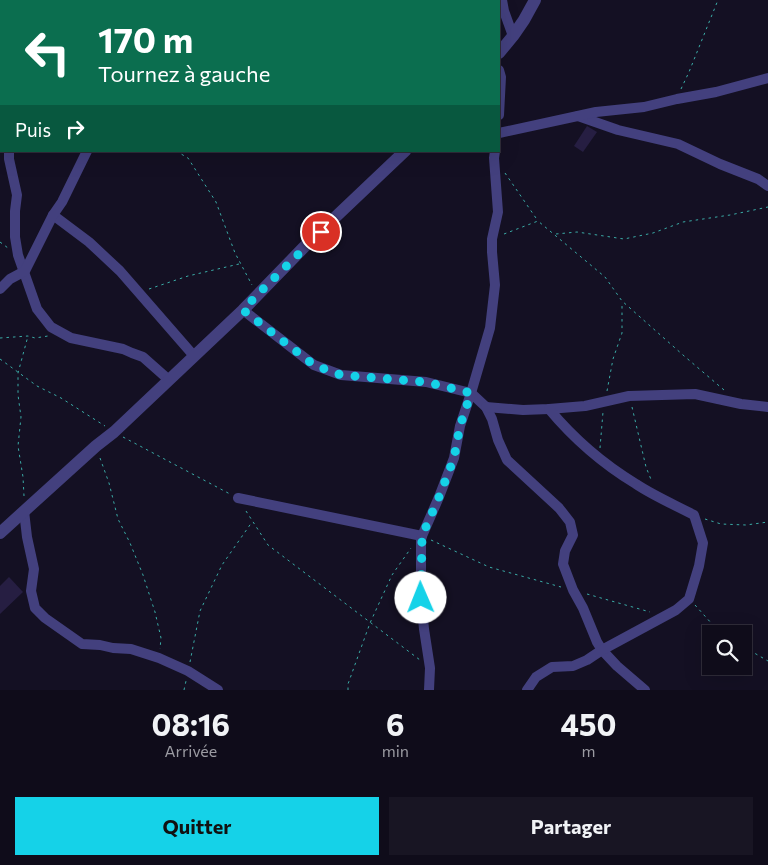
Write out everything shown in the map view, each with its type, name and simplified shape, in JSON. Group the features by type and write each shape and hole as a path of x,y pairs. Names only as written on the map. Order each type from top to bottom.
{"street":[{"path":"502,0 513,36"},
{"path":"500,52 524,20 535,0"},
{"path":"500,72 502,77 500,102"},
{"path":"500,133 596,112 644,107 716,92 768,78"},
{"path":"578,116 618,130 678,144 758,179 768,186"},
{"path":"9,152 17,195 14,237 18,255 37,309 51,327 70,338 123,349 144,357 169,380"},
{"path":"0,289 10,279 25,271 87,152"},
{"path":"0,533 114,432 243,310 307,244 404,152"},
{"path":"429,690 430,668 421,598 421,538 454,458 460,426 490,328 495,296 492,238 498,212 495,152"},
{"path":"53,215 89,242 120,271 194,356"},
{"path":"243,310 314,365 341,375 426,382 471,393 486,407 506,460 559,508 570,522 573,535 565,551 563,564 597,642 617,666 645,690"},
{"path":"486,407 523,410 549,409 585,406 629,396 695,394 741,404 768,407"},
{"path":"527,690 536,677 552,667 573,666 587,660 676,610 689,599 699,566 703,543 694,515 637,485 599,458 564,427 549,409"},
{"path":"238,498 421,538"},
{"path":"24,511 26,537 34,569 31,591 35,608 45,618 82,644 132,649 159,658 188,671 218,690"}],"path":[{"path":"676,99 690,72 718,0"},
{"path":"178,152 188,158 216,202 234,253 257,295"},
{"path":"505,174 538,221 605,278 622,301 726,392"},
{"path":"554,235 577,232 624,239 653,233 683,222 768,207"},
{"path":"492,238 538,221"},
{"path":"139,294 188,276 240,264"},
{"path":"599,458 604,402 613,359 622,333 622,301"},
{"path":"0,338 28,336 35,338 64,334"},
{"path":"24,511 23,477 18,446 21,416 18,396 18,373 28,336"},
{"path":"0,359 37,386 61,398 114,432 238,498 268,545 430,668"},
{"path":"629,396 646,467 656,495"},
{"path":"96,446 118,518 137,559 155,612 161,638 159,658"},
{"path":"694,515 721,524 746,525 768,522"},
{"path":"188,671 200,611 222,565 253,521"},
{"path":"348,690 348,684 370,623 392,575 412,546 421,538 489,567 664,616"},
{"path":"689,599 713,625"},
{"path":"752,652 768,661"}],"building":[{"path":"587,126 597,132 583,152 574,146"},
{"path":"9,577 23,592 0,614 0,586"}],"route":[{"path":"321,232 243,310 314,365 341,375 426,382 471,393 460,426 454,458 422,536 421,598"}]}
